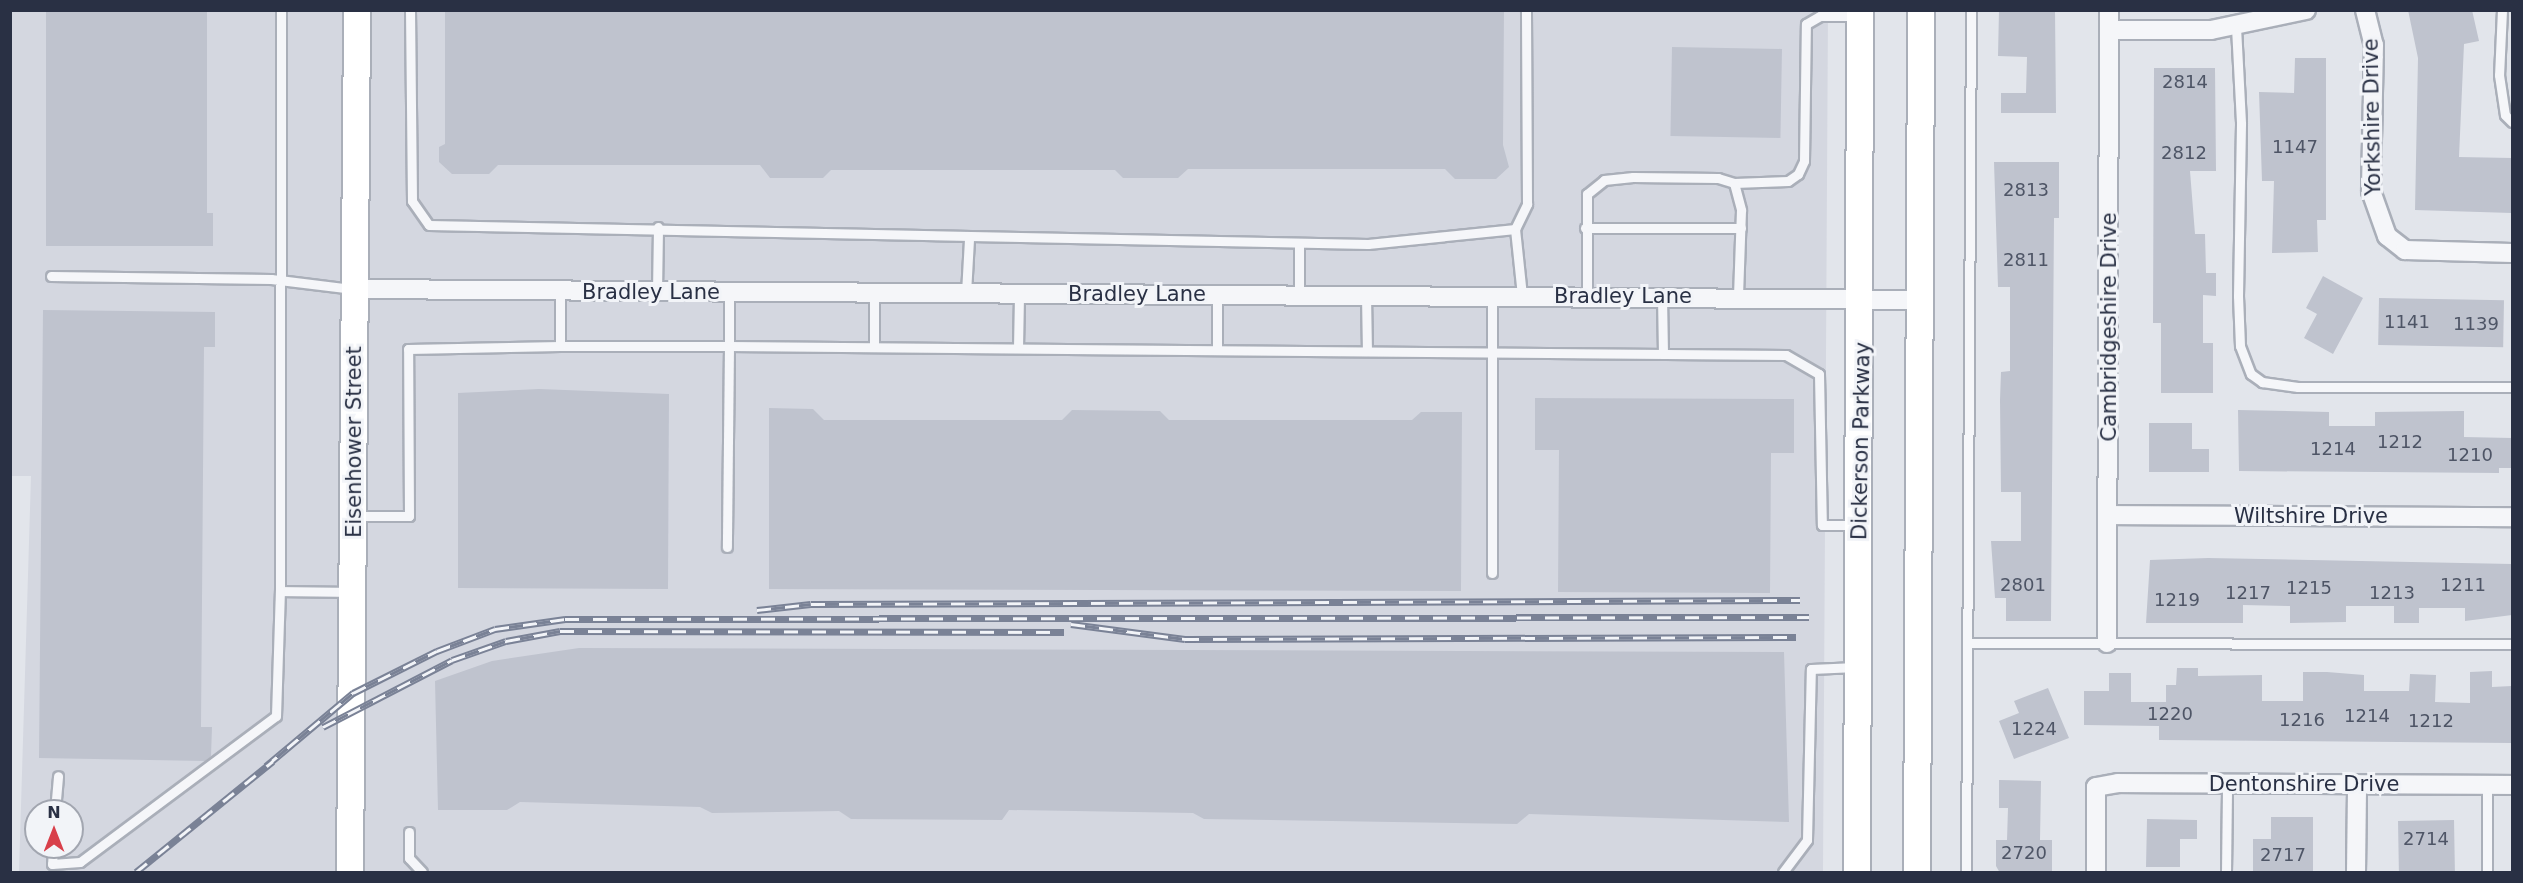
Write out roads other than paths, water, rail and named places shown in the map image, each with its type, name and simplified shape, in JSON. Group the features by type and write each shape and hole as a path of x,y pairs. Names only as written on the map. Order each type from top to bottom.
{"main road":[{"name":"Eisenhower Street","path":"350,873 357,10"},
{"path":"1917,873 1921,10"},
{"name":"Dickerson Parkway","path":"1857,873 1862,297 1860,13"}],"street":[{"name":"Cambridgeshire Drive","path":"2107,643 2109,10"},
{"path":"2109,30 2236,27 2306,10"},
{"name":"Yorkshire Drive","path":"2366,10 2374,45 2371,191 2387,236 2405,250 2512,253"},
{"name":"Bradley Lane","path":"355,289 1738,296 1918,300"},
{"name":"Wiltshire Drive","path":"2109,515 2512,517"},
{"name":"Dentonshire Drive","path":"2096,873 2096,788 2227,784 2512,785"},
{"path":"2356,784 2356,873"}],"lane":[{"path":"52,859 52,864 80,862 276,716 284,282 281,10"},
{"path":"410,10 412,201 429,225 658,227 969,239 1368,244 1515,229"},
{"path":"1522,296 1515,229 1527,204 1526,10"},
{"path":"1966,873 1971,10"},
{"path":"2502,10 2499,75 2505,115 2512,122"},
{"path":"1587,296 1585,228 1587,194 1604,180 1718,178 1734,183 1788,182 1798,174 1804,161 1806,24 1820,16 1860,13"},
{"path":"2236,27 2241,124 2239,326 2251,374 2262,382 2298,387 2512,387"},
{"path":"1734,183 1740,191 1738,296"},
{"path":"657,292 658,227"},
{"path":"1585,228 1740,228"},
{"path":"966,293 969,239"},
{"path":"1299,243 1299,294"},
{"path":"51,276 284,282 355,289"},
{"path":"560,291 560,346"},
{"path":"727,547 729,292"},
{"path":"874,293 874,347"},
{"path":"1018,348 1019,294"},
{"path":"1217,294 1217,350"},
{"path":"1366,295 1367,351"},
{"path":"1492,296 1492,573"},
{"path":"1662,296 1663,354"},
{"path":"354,516 410,516 408,349 729,346 1786,355 1819,374 1822,525 1860,525"},
{"path":"280,591 353,592"},
{"path":"1968,643 2512,644"},
{"path":"1783,873 1807,840 1811,669 1858,667"},
{"path":"56,799 58,776"},
{"path":"2226,873 2227,784"},
{"path":"2487,784 2487,873"},
{"path":"409,832 409,858 422,873"}],"railway":[{"path":"757,610 811,604 1800,600"},
{"path":"266,766 353,693 437,651 495,629 565,619 1809,617"},
{"path":"1071,624 1185,639 1796,637"},
{"path":"323,727 452,660 506,641 560,631 1064,632"},
{"path":"136,872 273,761"}]}
